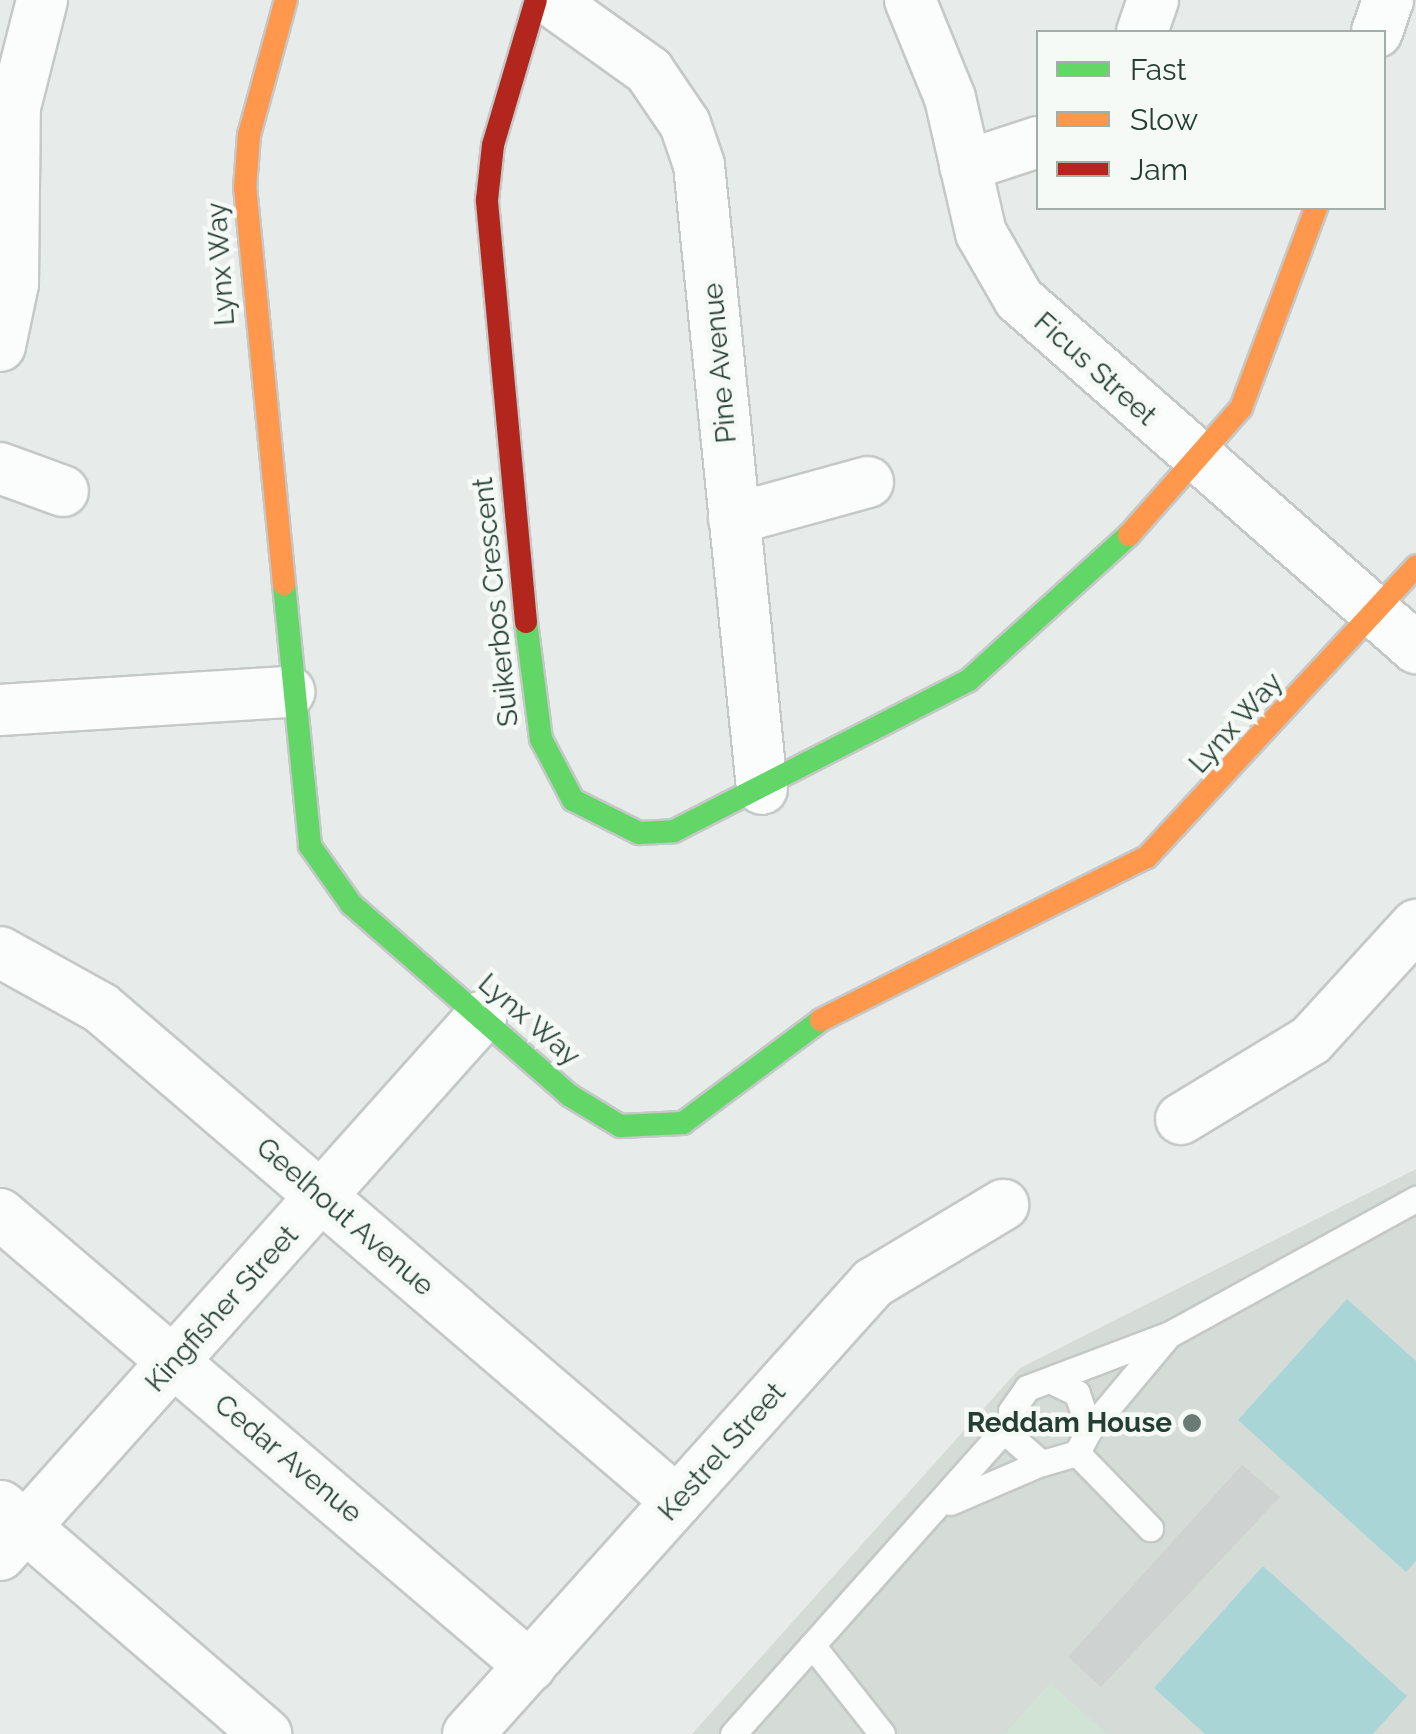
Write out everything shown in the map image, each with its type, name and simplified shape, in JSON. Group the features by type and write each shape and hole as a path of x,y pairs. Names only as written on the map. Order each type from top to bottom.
{"street":[{"path":"0,346 13,284 15,107 42,0"},
{"name":"Lynx Way","path":"286,0 249,135 245,188 301,813 324,873 481,1016 598,1114 641,1129 684,1123 806,1028 1147,857 1416,567"},
{"name":"Suikerbos Crescent","path":"536,0 493,146 487,200 541,739 573,800 640,833 674,831 969,680 1199,464 1256,382 1315,210"},
{"name":"Pine Avenue","path":"550,0 650,71 686,124 706,205 762,788"},
{"name":"Ficus Street","path":"910,0 950,98 981,233 1019,299 1199,464 1416,648"},
{"path":"1143,30 1154,0"},
{"path":"1378,30 1388,0"},
{"path":"965,166 1036,143"},
{"path":"0,468 63,491"},
{"path":"734,519 868,482"},
{"path":"0,710 289,692"},
{"path":"1181,1119 1311,1040 1416,924"},
{"name":"Geelhout Avenue","path":"0,952 69,983 676,1501"},
{"name":"Kingfisher Street","path":"8,1529 174,1364 481,1016"},
{"name":"Kestrel Street","path":"468,1734 873,1284 1003,1205"},
{"name":"Cedar Avenue","path":"0,1214 530,1666"},
{"path":"8,1529 266,1734"}],"lane":[{"path":"732,1734 945,1504 1009,1424 1016,1398 1170,1334 1416,1199"},
{"path":"945,1504 1083,1441 1170,1334"},
{"path":"1054,1382 1078,1393 1083,1441 1150,1528"},
{"path":"1009,1424 1018,1449 1041,1463"},
{"path":"812,1645 882,1734"}],"shaded area":[{"name":"Reddam House","path":"1416,1169 1416,1734 692,1734 1020,1368"}],"green space":[{"path":"1050,1683 1107,1734 1005,1734"}],"water":[{"path":"1347,1299 1416,1361 1416,1561 1406,1572 1238,1420"},
{"path":"1263,1566 1407,1696 1373,1734 1205,1734 1154,1688"}],"building":[{"path":"1242,1465 1280,1497 1101,1687 1068,1657"}],"traffic: fast":[{"path":"526,622 541,739 573,800 639,833 674,831 969,680 1129,535"},
{"path":"284,584 310,846 351,904 569,1095 620,1126 683,1123 821,1020"}],"traffic: slow":[{"path":"284,584 245,188 249,135 286,0"},
{"path":"1129,535 1241,408 1315,210"},
{"path":"821,1020 1147,857 1416,567"}],"traffic: jam":[{"path":"526,622 487,200 493,145 536,0"}],"place":[{"name":"Reddam House","path":"1192,1423"}]}
